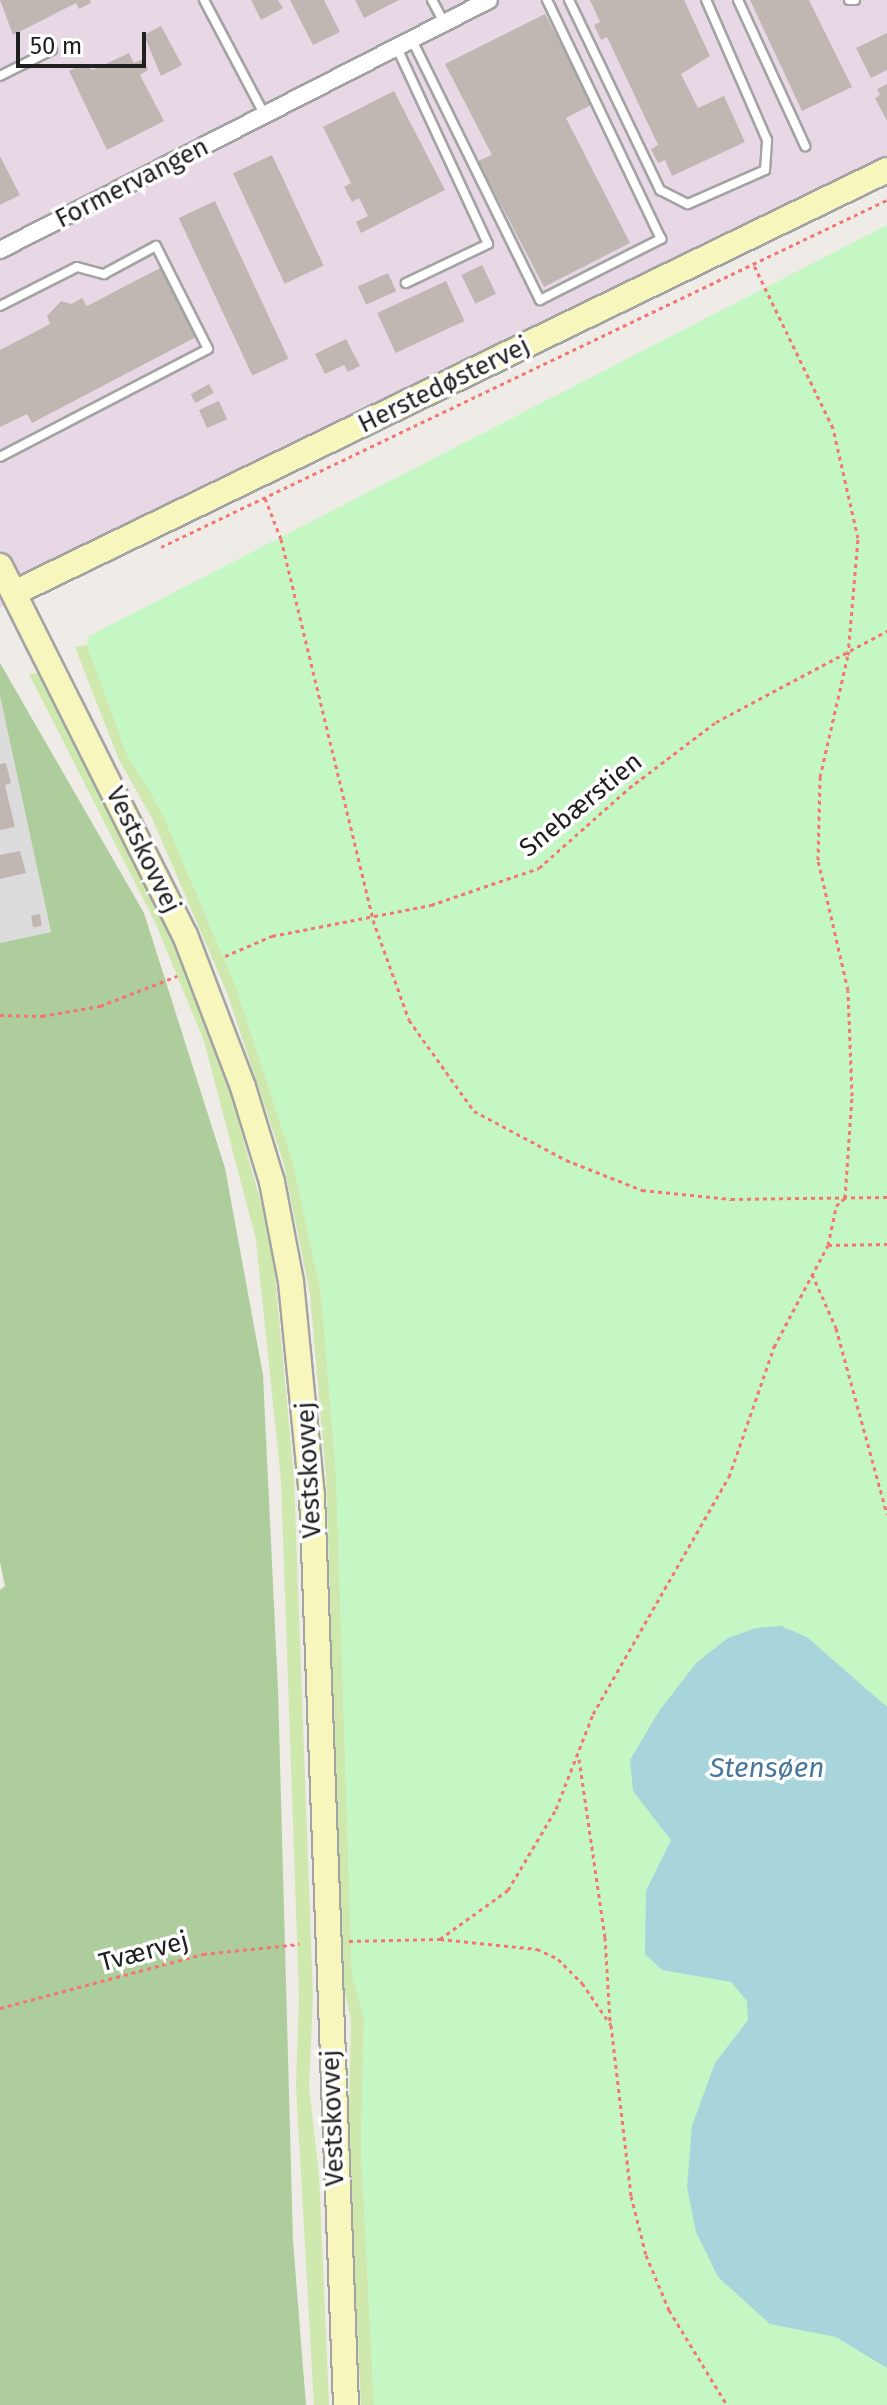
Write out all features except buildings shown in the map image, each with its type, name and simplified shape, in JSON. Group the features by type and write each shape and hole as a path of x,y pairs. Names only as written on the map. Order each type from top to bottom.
{"street":[{"name":"Formervangen","path":"0,250 489,0"},
{"name":"Herstedøstervej","path":"7,596 887,170"},
{"name":"Vestskovvej","path":"0,566 7,596 185,935 243,1087 272,1182 291,1282 312,1495 346,2405"}],"lane":[{"path":"204,0 264,115"},
{"path":"432,0 444,23"},
{"path":"404,43 540,300 661,239 547,0"},
{"path":"569,0 660,190 688,204 765,170 767,140 706,0"},
{"path":"738,0 805,146"},
{"path":"404,43 488,244 406,283"},
{"path":"0,76 52,50"},
{"path":"0,306 77,267 104,274 156,246 208,349 0,457"}],"path":[{"path":"152,551 887,200"},
{"path":"440,1939 508,1890 556,1809 579,1757 593,1714 729,1477 774,1347 828,1245 836,1206 845,1198 852,1096 848,990 818,860 820,777 848,655 858,538 833,428 786,322 754,265"},
{"path":"265,498 281,539 373,920 409,1020 474,1111 566,1160 642,1190 731,1199 887,1197"},
{"name":"Snebærstien","path":"225,956 272,936 373,920 539,868 629,788 716,722 848,655 887,631"},
{"path":"0,1015 42,1016 100,1006 177,976"},
{"path":"828,1245 887,1244"},
{"path":"811,1272 836,1328 887,1514"},
{"path":"579,1757 605,1937 611,2025 631,2196 646,2255 669,2310 727,2405"},
{"path":"349,1941 440,1939 537,1949 558,1959 611,2025"},
{"name":"Tværvej","path":"0,2008 203,1954 299,1944"}],"shaded area":[{"path":"0,0 887,0 887,169 0,608"},
{"path":"0,696 51,932 0,943"}],"green space":[{"path":"887,225 887,2405 374,2405 361,2147 364,2019 352,1973 336,1473 321,1292 292,1159 236,987 161,810 127,754 87,645 89,636"},
{"path":"87,645 127,754 161,810 236,987 292,1159 321,1292 336,1473 352,1973 364,2019 361,2147 374,2405 361,2405 348,2149 351,2021 342,1978 326,1476 310,1294 283,1161 227,993 152,818 119,760 75,647"},
{"path":"0,663 144,913 225,1168 263,1375 278,1689 293,2241 306,2405 0,2405 0,1590 5,1586 0,1562 0,943 51,932 0,696"},
{"path":"39,673 165,917 215,1039 272,1242 294,1478 313,1998 309,2086 319,2175 329,2405 314,2405 296,2086 299,1997 281,1480 256,1240 204,1041 155,922 29,674"}],"water":[{"name":"Stensøen","path":"781,1626 807,1637 887,1707 887,2368 836,2337 770,2324 718,2277 696,2232 687,2187 692,2126 715,2063 748,2020 747,2001 731,1982 662,1970 645,1954 646,1891 671,1840 633,1791 630,1760 659,1711 697,1662 728,1638 756,1628"}]}
